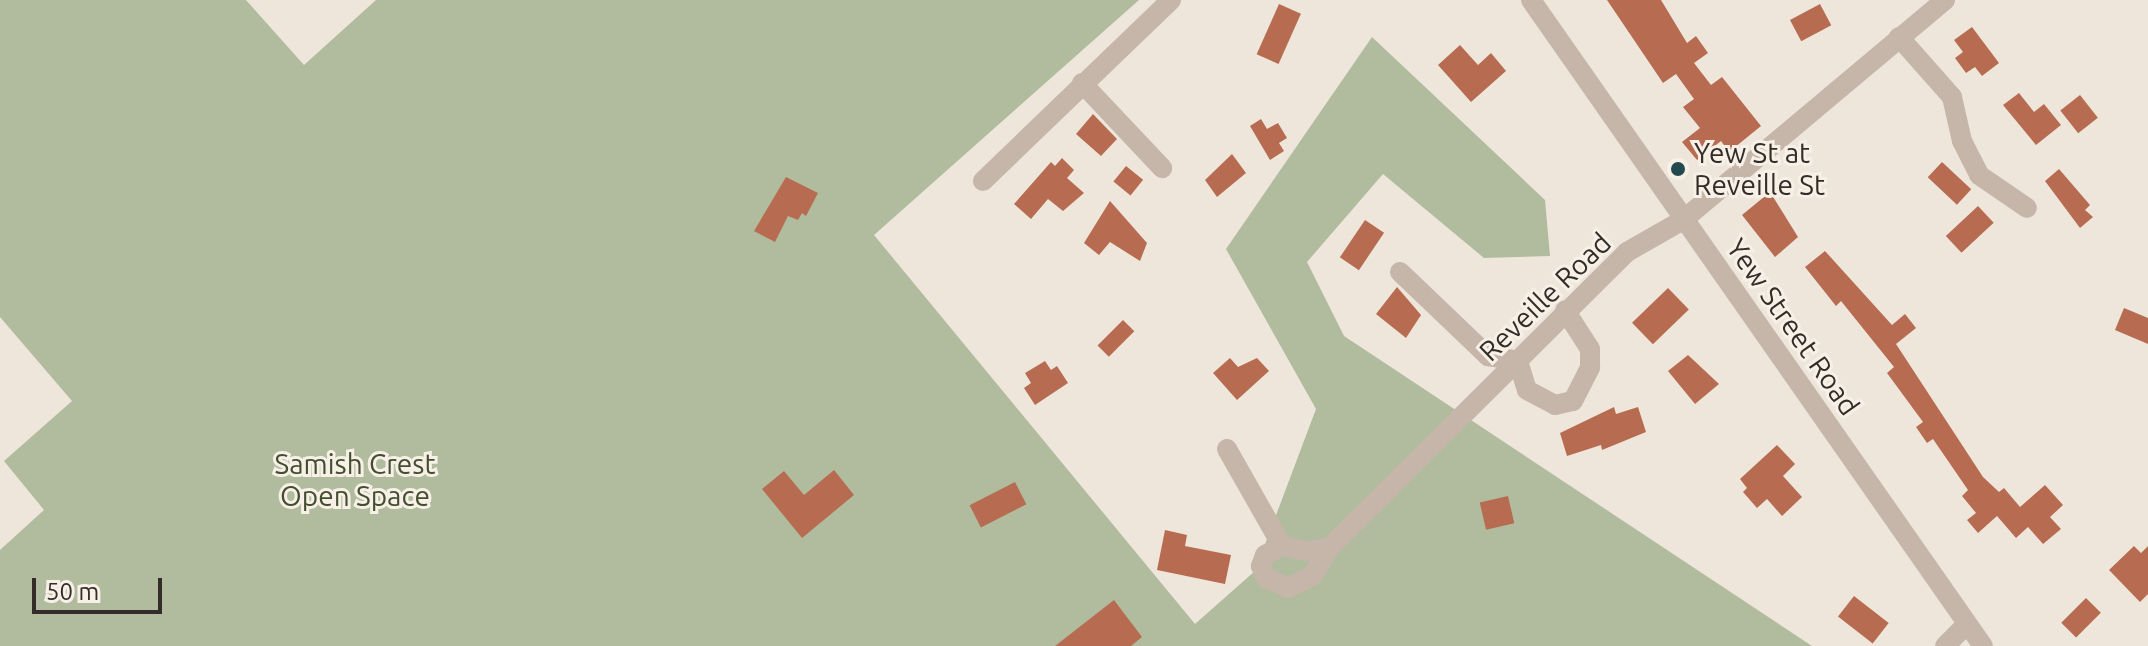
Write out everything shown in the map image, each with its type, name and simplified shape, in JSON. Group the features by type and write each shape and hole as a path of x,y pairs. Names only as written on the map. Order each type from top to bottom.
{"street":[{"path":"983,181 1171,0"},
{"name":"Yew Street Road","path":"1531,0 1983,646"},
{"name":"Reveille Road","path":"1282,546 1265,555 1261,566 1266,578 1288,588 1312,576 1330,547 1452,430 1565,310 1627,252 1683,220 1945,0"},
{"path":"1899,37 1952,97 1962,141 1979,175 1994,190 2027,208"},
{"path":"1082,83 1162,168"},
{"path":"1400,272 1488,356 1518,361 1527,390 1538,399 1555,405 1573,401 1590,367 1590,349 1565,310"},
{"path":"1227,449 1282,546 1308,551 1330,547"},
{"path":"1945,646 1967,624"}],"green space":[{"name":"Samish Crest Open Space","path":"0,0 246,0 304,65 376,0 1139,0 874,235 1195,624 1255,571 1316,409 1226,249 1372,37 1545,200 1550,256 1484,258 1383,174 1307,262 1344,336 1812,646 0,646 0,550 44,510 4,461 72,401 0,317"}],"building":[{"path":"1607,0 1661,0 1687,43 1696,36 1708,53 1694,63 1711,85 1722,77 1761,126 1729,152 1721,141 1697,160 1682,142 1700,128 1683,107 1694,99 1676,74 1663,83"},
{"path":"1279,4 1301,14 1279,64 1257,54"},
{"path":"1820,4 1831,25 1801,41 1790,20"},
{"path":"1972,27 1999,63 1982,76 1975,67 1966,73 1955,58 1963,52 1954,40"},
{"path":"1460,45 1478,65 1491,53 1506,71 1471,102 1438,65"},
{"path":"2019,93 2034,112 2044,104 2061,125 2036,145 2003,105"},
{"path":"2080,95 2098,118 2078,133 2060,110"},
{"path":"1093,114 1117,139 1101,156 1076,134"},
{"path":"1261,119 1267,129 1278,123 1287,138 1279,143 1284,151 1270,160 1250,126"},
{"path":"1232,154 1246,173 1217,197 1205,180"},
{"path":"1062,158 1074,170 1067,178 1084,193 1063,211 1048,199 1031,219 1014,204 1051,162 1055,166"},
{"path":"1942,162 1971,189 1957,205 1928,177"},
{"path":"1126,166 1143,180 1131,195 1113,182"},
{"path":"2059,169 2090,205 2085,210 2093,217 2080,228 2045,181"},
{"path":"786,177 818,193 806,216 802,213 798,220 788,216 775,242 754,231"},
{"path":"1770,192 1798,237 1775,257 1742,215"},
{"path":"1110,201 1147,243 1140,261 1110,242 1099,255 1084,243"},
{"path":"1978,206 1994,223 1962,253 1946,236"},
{"path":"1365,220 1384,233 1359,270 1340,257"},
{"path":"1825,251 1892,325 1905,314 1916,328 1896,344 1983,477 1999,492 2004,488 2020,507 2045,485 2063,505 2050,517 2061,529 2043,544 2028,527 2016,538 1997,516 1978,533 1967,520 1976,513 1962,496 1968,490 1933,439 1927,443 1916,427 1923,422 1887,373 1894,367 1841,301 1836,306 1805,267"},
{"path":"1397,287 1421,315 1406,338 1376,314"},
{"path":"1668,288 1689,310 1653,344 1632,323"},
{"path":"2124,308 2148,318 2148,344 2115,330"},
{"path":"1123,320 1134,331 1109,357 1098,345"},
{"path":"1688,355 1719,384 1695,404 1668,371"},
{"path":"1230,358 1238,367 1257,358 1269,371 1237,400 1213,373"},
{"path":"1045,361 1051,370 1057,366 1068,383 1035,405 1024,388 1031,383 1025,373"},
{"path":"1614,407 1616,414 1638,407 1646,432 1602,450 1601,445 1567,456 1560,433"},
{"path":"1777,445 1795,464 1783,476 1802,497 1782,516 1767,499 1757,508 1743,492 1747,488 1740,479"},
{"path":"834,470 854,495 802,538 762,489 784,471 804,495"},
{"path":"1015,482 1026,504 981,527 970,505"},
{"path":"1508,496 1514,523 1486,530 1480,503"},
{"path":"1165,530 1187,535 1185,546 1231,555 1225,584 1157,570"},
{"path":"2134,546 2141,553 2148,546 2148,594 2140,602 2109,570"},
{"path":"1854,596 1889,623 1873,644 1838,616"},
{"path":"2086,598 2101,613 2076,638 2061,623"},
{"path":"1114,600 1142,637 1131,646 1055,646"}],"place":[{"name":"Yew St at Reveille St","path":"1678,169"}]}
